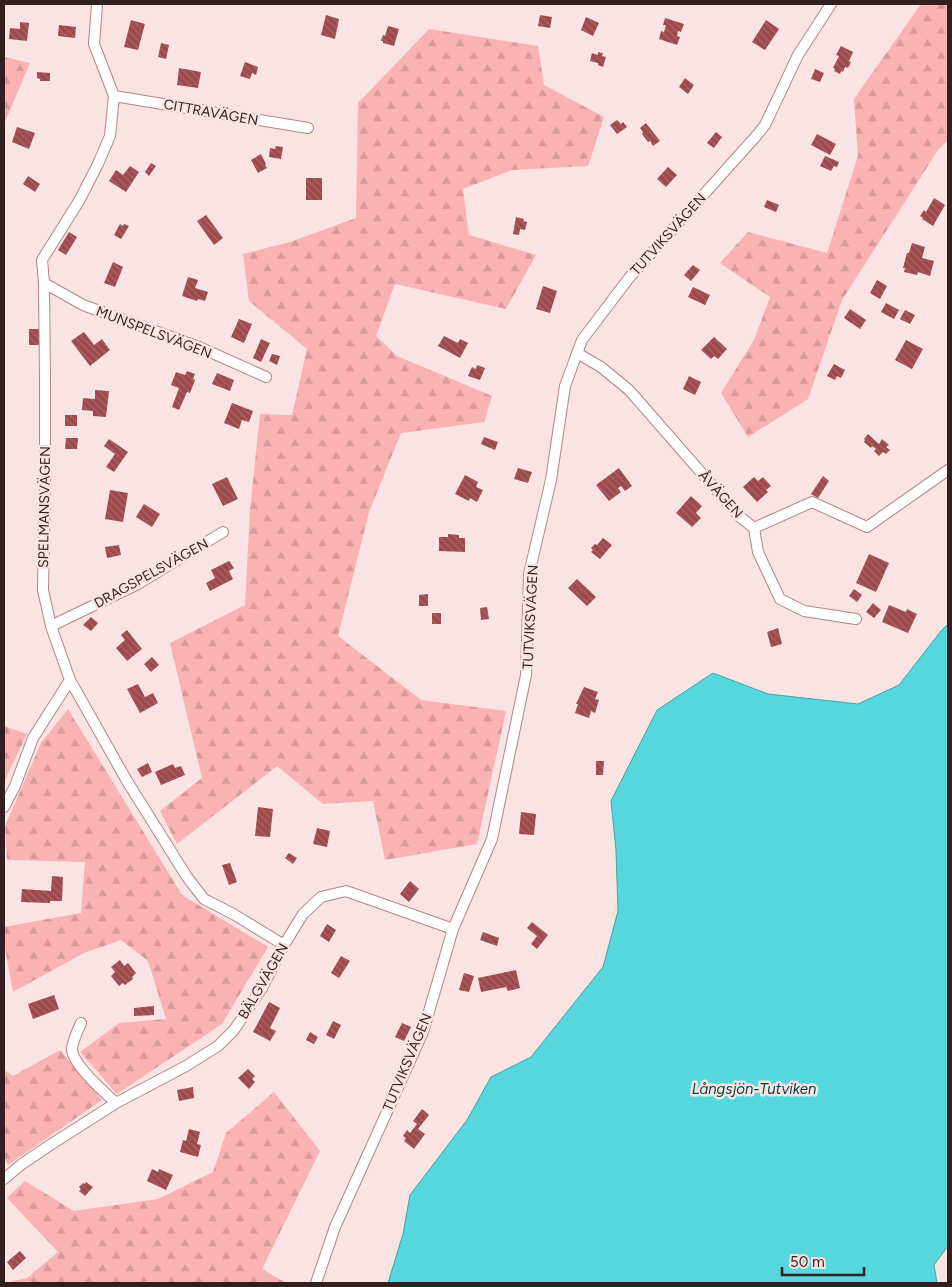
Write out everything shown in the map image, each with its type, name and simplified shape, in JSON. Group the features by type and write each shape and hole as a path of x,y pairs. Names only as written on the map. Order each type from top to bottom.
{"street":[{"name":"SPELMANSVÄGEN","path":"97,4 94,44 114,96 110,136 87,186 42,260 44,283 45,483 43,590 51,626 70,680 132,789 187,877 204,899 284,945"},
{"name":"TUTVIKSVÄGEN","path":"316,1283 335,1227 423,1032 453,929 492,839 526,675 529,574 551,480 566,386 582,340 629,278 765,125 798,55 831,4"},
{"name":"CITTRAVÄGEN","path":"114,96 308,128"},
{"name":"MUNSPELSVÄGEN","path":"44,283 83,305 199,347 266,377"},
{"name":"ÅVÄGEN","path":"577,353 601,367 629,390 740,517 754,528 758,552 780,599 804,611 856,619"},
{"path":"754,528 812,502 867,527 948,470"},
{"name":"DRAGSPELSVÄGEN","path":"51,626 138,584 222,532"},
{"path":"4,806 15,786 33,738 70,680"},
{"name":"BÄLGVÄGEN","path":"4,1179 47,1147 116,1103 186,1066 218,1046 234,1030 262,988 284,945 303,914 321,897 346,891 453,929"},
{"path":"81,1023 74,1038 72,1052 84,1073 116,1103"}],"green space":[{"path":"921,4 948,4 948,140 938,150 842,300 808,399 748,437 721,393 754,340 770,297 720,263 748,232 827,253 858,156 854,99"},
{"path":"429,29 538,46 544,85 604,117 588,166 512,170 463,189 469,235 536,255 506,309 395,284 376,336 397,356 492,396 484,422 401,433 369,512 338,636 421,700 506,711 477,844 385,860 373,801 323,804 277,766 177,844 160,811 202,778 170,643 245,605 250,509 260,414 292,415 307,349 249,301 243,254 290,242 356,218 358,103"},
{"path":"4,57 30,63 4,124"},
{"path":"68,709 182,895 268,947 222,1024 117,1094 80,1052 119,1023 166,1019 148,961 121,940 84,953 13,992 4,943 4,927 81,913 85,862 7,860 5,826 41,743"},
{"path":"4,726 27,734 4,782"},
{"path":"60,1050 102,1100 8,1165 4,1158 4,1070 13,1076"},
{"path":"274,1092 320,1151 262,1269 286,1283 4,1283 27,1278 58,1252 7,1198 25,1181 74,1211 158,1199 213,1172 226,1133"}],"water":[{"name":"Långsjön-Tutviken","path":"948,624 948,1246 934,1265 937,1283 388,1283 403,1234 410,1195 467,1120 491,1077 531,1057 603,967 618,911 616,850 611,801 657,710 713,673 768,694 858,704 899,685"}],"building":[{"path":"326,15 339,19 335,39 321,35"},
{"path":"540,15 552,17 550,28 538,26"},
{"path":"586,17 599,23 593,36 581,30"},
{"path":"665,18 684,24 681,32 678,31 677,36 680,37 677,45 659,39 661,31 664,32 666,25 663,25"},
{"path":"131,20 145,24 138,50 124,47"},
{"path":"766,20 779,29 765,50 752,42"},
{"path":"20,22 29,23 27,41 9,39 10,28 20,29"},
{"path":"59,25 76,27 75,38 58,36"},
{"path":"388,26 399,29 394,46 381,41 383,35 385,36"},
{"path":"161,43 169,45 166,59 158,57"},
{"path":"841,46 853,52 848,68 845,67 840,74 834,71 835,69 833,68 839,56 836,55"},
{"path":"598,52 603,53 602,56 606,57 603,67 598,65 598,63 590,61 592,53 598,55"},
{"path":"245,62 258,67 256,75 252,73 250,79 240,76"},
{"path":"179,68 201,72 198,88 177,85"},
{"path":"815,69 824,73 820,82 811,79"},
{"path":"37,72 50,73 50,81 40,81 37,78"},
{"path":"685,78 694,85 688,94 679,87"},
{"path":"617,120 621,124 623,122 627,127 617,134 610,125"},
{"path":"646,123 660,141 653,146 642,134 643,132 640,128"},
{"path":"17,127 35,133 29,149 12,142"},
{"path":"716,132 722,137 714,148 707,143"},
{"path":"817,134 836,144 830,155 811,145"},
{"path":"276,146 283,147 281,159 269,157 270,148 275,149"},
{"path":"261,154 267,168 258,173 251,160"},
{"path":"825,156 839,162 837,167 834,166 831,171 820,166"},
{"path":"151,163 156,166 149,176 145,172"},
{"path":"130,166 139,172 126,192 109,181 116,170 123,175"},
{"path":"668,167 677,175 666,187 657,179"},
{"path":"28,176 40,184 35,192 23,184"},
{"path":"306,178 322,178 322,200 306,200"},
{"path":"934,198 945,205 933,226 920,216 924,210 926,212"},
{"path":"767,200 779,205 776,212 764,207"},
{"path":"206,215 223,238 214,245 197,221"},
{"path":"516,217 527,222 525,230 520,229 519,235 513,234"},
{"path":"120,224 129,226 121,239 114,235"},
{"path":"69,232 77,237 66,255 58,250"},
{"path":"912,243 925,247 922,258 934,261 930,276 918,272 917,275 904,272 905,268 903,268 907,253 909,253"},
{"path":"113,262 123,267 115,287 104,283"},
{"path":"693,265 700,270 691,281 684,275"},
{"path":"188,277 198,280 195,288 208,292 205,301 198,299 197,301 182,296"},
{"path":"877,280 887,286 880,299 870,293"},
{"path":"543,286 557,291 550,313 536,309"},
{"path":"693,287 710,295 705,305 688,297"},
{"path":"886,303 899,310 894,319 881,312"},
{"path":"850,309 866,320 860,329 844,318"},
{"path":"905,310 915,315 910,324 900,319"},
{"path":"239,319 252,324 244,343 231,337"},
{"path":"29,329 39,329 39,345 29,345"},
{"path":"84,332 94,345 102,339 110,350 90,366 71,341"},
{"path":"444,336 458,343 460,339 468,343 460,358 438,346"},
{"path":"714,337 727,349 718,359 714,356 711,359 701,350"},
{"path":"261,339 270,343 261,362 253,358"},
{"path":"906,340 923,349 912,369 895,360"},
{"path":"272,354 280,356 277,365 269,361"},
{"path":"834,364 845,370 841,378 837,376 835,380 827,376"},
{"path":"477,365 485,368 480,380 468,376 472,367 476,369"},
{"path":"187,371 195,374 193,379 195,380 190,393 187,392 179,410 172,407 179,388 171,385 176,372 185,375"},
{"path":"217,373 234,380 230,391 212,384"},
{"path":"689,376 701,382 695,395 683,389"},
{"path":"95,390 109,391 106,417 93,416 93,411 82,410 83,398 95,399"},
{"path":"232,403 253,411 249,422 242,420 239,429 224,423"},
{"path":"65,415 77,415 77,426 65,426"},
{"path":"868,434 879,444 882,439 889,445 886,447 890,450 886,454 883,452 879,456 874,451 876,449 872,446 871,448 864,442"},
{"path":"484,437 498,442 495,450 481,444"},
{"path":"66,438 78,438 77,449 65,449"},
{"path":"109,439 128,452 114,472 106,467 115,454 104,446"},
{"path":"518,468 532,472 528,483 514,479"},
{"path":"619,468 632,486 625,491 621,486 618,488 621,492 609,501 596,485"},
{"path":"465,475 478,482 476,487 483,490 477,502 470,498 469,501 455,494"},
{"path":"823,476 829,481 818,498 811,494"},
{"path":"227,477 238,499 223,506 212,484"},
{"path":"754,477 758,481 763,477 771,486 766,490 768,492 757,502 743,487"},
{"path":"110,490 128,493 123,522 105,519"},
{"path":"691,496 702,506 696,513 701,518 692,527 676,513"},
{"path":"144,504 160,514 152,527 136,517"},
{"path":"448,534 459,535 459,538 465,538 465,552 439,551 439,537 448,537"},
{"path":"603,538 612,545 600,559 591,552 593,550 591,548 595,544 597,545"},
{"path":"119,545 121,555 107,558 105,547"},
{"path":"869,554 889,563 876,592 856,583"},
{"path":"229,561 234,568 229,571 233,579 210,591 206,583 215,578 211,570"},
{"path":"577,579 596,597 587,606 568,588"},
{"path":"854,589 862,595 857,602 849,596"},
{"path":"428,594 428,606 419,606 419,595"},
{"path":"873,603 881,610 874,618 866,612"},
{"path":"889,605 906,612 907,609 917,614 908,633 882,622"},
{"path":"487,607 489,619 481,620 480,608"},
{"path":"432,613 441,613 441,624 432,624"},
{"path":"91,617 98,623 91,631 83,625"},
{"path":"778,628 782,644 771,647 767,632"},
{"path":"127,630 142,649 127,661 116,648 125,640 121,635"},
{"path":"152,657 159,665 151,672 144,664"},
{"path":"138,684 145,697 153,693 158,703 140,713 127,689"},
{"path":"584,687 598,692 595,699 599,700 595,713 591,711 589,718 575,713 578,704 576,704"},
{"path":"596,761 604,761 603,775 596,775"},
{"path":"148,763 152,772 142,777 137,769"},
{"path":"173,764 175,768 181,766 185,775 161,785 155,772"},
{"path":"258,807 273,809 270,837 255,836"},
{"path":"521,812 536,814 534,835 519,834"},
{"path":"317,828 330,831 327,847 313,844"},
{"path":"289,853 297,858 293,864 285,858"},
{"path":"230,863 237,882 229,885 222,865"},
{"path":"52,876 63,877 62,901 50,901 50,903 21,902 22,889 51,891"},
{"path":"410,881 419,889 409,902 400,894"},
{"path":"532,922 548,935 537,949 531,944 537,936 527,928"},
{"path":"327,924 336,930 329,942 320,936"},
{"path":"483,932 499,938 497,946 480,940"},
{"path":"341,956 350,961 339,978 331,973"},
{"path":"120,960 124,966 128,963 136,973 132,977 133,979 125,985 123,983 119,986 111,976 115,972 111,967"},
{"path":"516,970 520,988 508,991 506,987 481,992 478,978"},
{"path":"464,973 474,976 469,992 459,990"},
{"path":"54,995 59,1009 33,1019 28,1004"},
{"path":"269,1002 280,1008 270,1028 276,1031 270,1041 253,1032"},
{"path":"154,1006 154,1015 134,1016 134,1008"},
{"path":"333,1021 341,1025 334,1039 326,1035"},
{"path":"402,1023 411,1027 404,1041 395,1037"},
{"path":"310,1032 318,1037 314,1044 306,1040"},
{"path":"248,1069 255,1076 252,1079 255,1082 249,1089 238,1078"},
{"path":"193,1087 194,1098 179,1101 177,1090"},
{"path":"422,1109 429,1115 418,1129 425,1134 414,1149 404,1141 406,1138 403,1136 407,1130 410,1133 417,1124 413,1121"},
{"path":"189,1129 200,1132 197,1144 201,1145 198,1157 180,1152 183,1140 186,1141"},
{"path":"152,1169 158,1172 159,1169 173,1175 166,1190 147,1181"},
{"path":"86,1182 93,1187 85,1196 79,1191 81,1189 79,1187"},
{"path":"20,1251 26,1258 13,1270 7,1262"}]}
